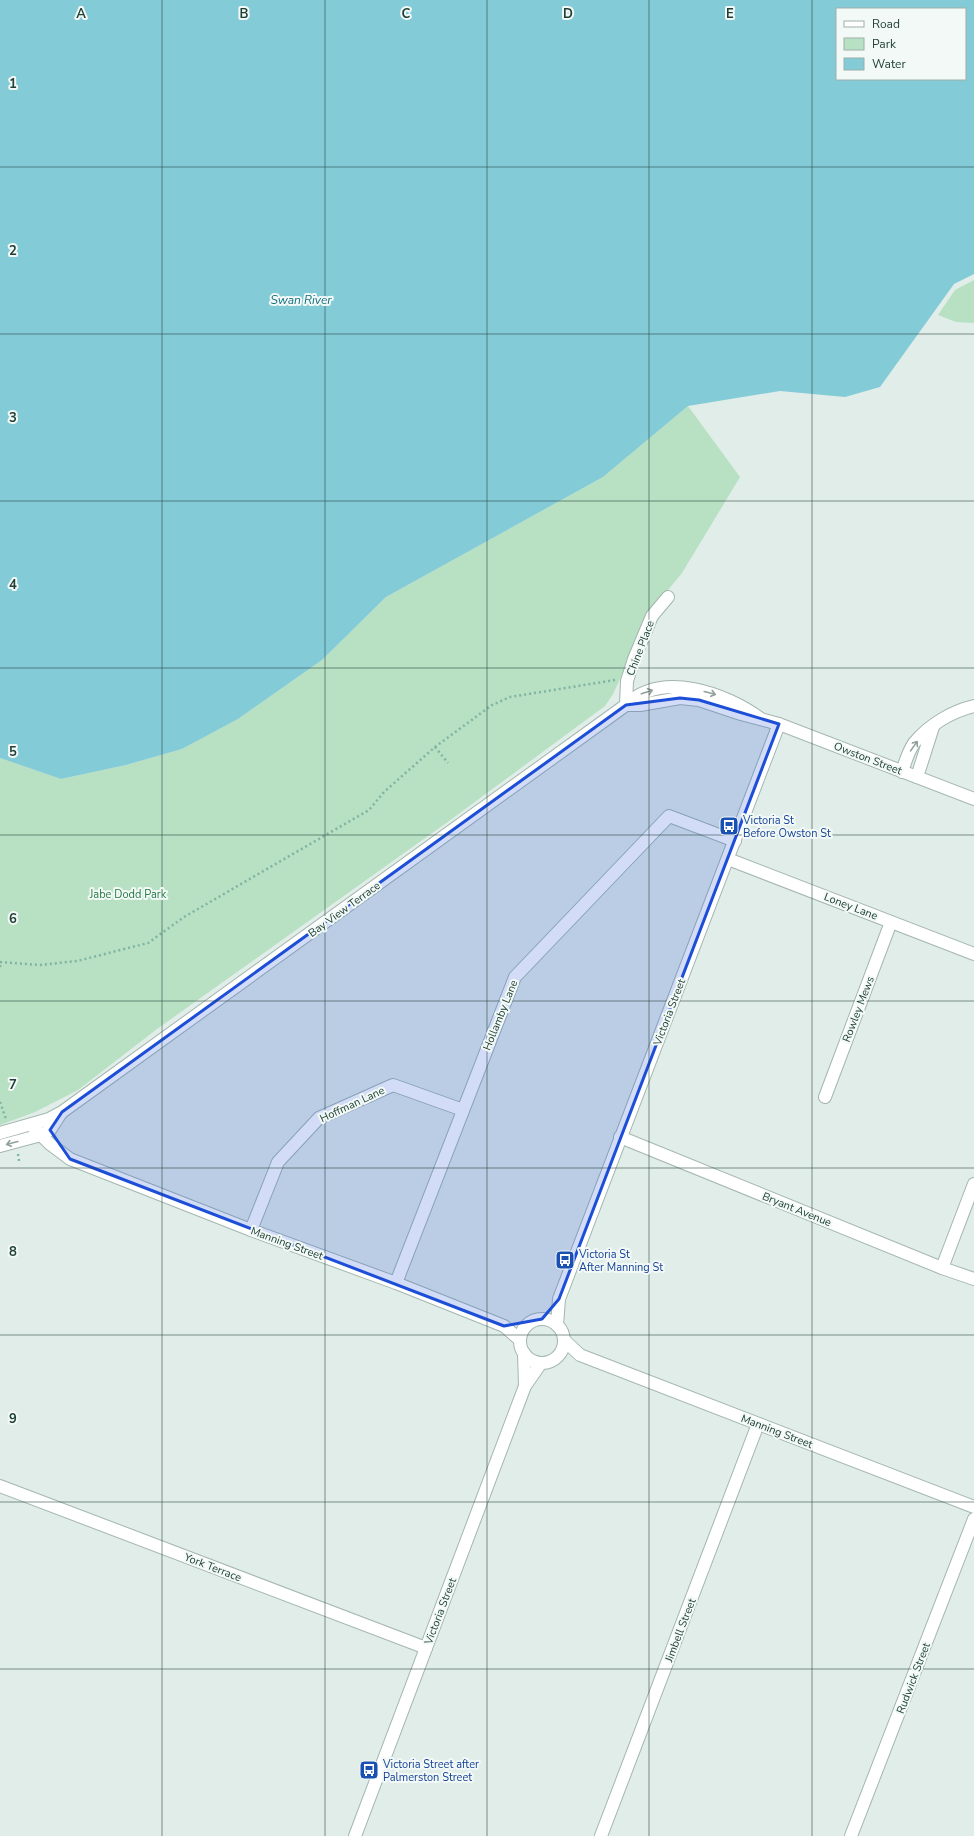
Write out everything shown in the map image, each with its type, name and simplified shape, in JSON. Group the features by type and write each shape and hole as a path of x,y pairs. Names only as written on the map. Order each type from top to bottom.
{"street":[{"name":"Chine Place","path":"626,705 627,681 634,659 652,616 668,597"},
{"name":"Owston Street","path":"626,705 640,705 670,694 694,688 716,694 745,706 761,719 779,724 974,799"},
{"name":"Bay View Terrace","path":"0,1146 45,1129 62,1112 626,705"},
{"path":"902,772 908,753 914,744 934,726 957,710 974,706"},
{"name":"Victoria Street","path":"557,1325 559,1299 779,724"},
{"path":"917,777 934,726"},
{"name":"Hollamby Lane","path":"396,1283 515,977 669,816 735,841"},
{"name":"Loney Lane","path":"728,859 974,954"},
{"name":"Rowley Mews","path":"825,1097 891,922"},
{"name":"Hoffman Lane","path":"251,1230 278,1162 319,1118 393,1085 463,1110"},
{"name":"Bay View Terrace","path":"0,1133 31,1125 45,1129"},
{"name":"Manning Street","path":"45,1129 70,1160 251,1230 396,1283 504,1326 520,1340"},
{"name":"Bryant Avenue","path":"620,1137 942,1268 974,1279"},
{"path":"942,1268 974,1184"},
{"name":"Victoria Street","path":"542,1319 559,1299"},
{"path":"547,1319 557,1325 563,1334 564,1340 560,1353 555,1358 541,1363 534,1362 524,1353 520,1340 524,1328 529,1323 547,1319"},
{"name":"Manning Street","path":"504,1326 529,1323"},
{"name":"Manning Street","path":"564,1340 580,1355 974,1507"},
{"name":"Victoria Street","path":"524,1353 525,1386"},
{"name":"Manning Street","path":"555,1358 580,1355"},
{"name":"Victoria Street","path":"354,1836 525,1386 541,1363"},
{"name":"Jimbell Street","path":"601,1836 758,1424"},
{"name":"York Terrace","path":"0,1486 426,1648"},
{"name":"Rudwick Street","path":"851,1836 974,1519"}],"path":[{"path":"0,967 0,962 40,965 77,961 148,943 184,917 369,810 384,792 435,747 492,705 510,697 586,684 616,680 627,681"},
{"path":"435,747 448,763"}],"highlighted area":[{"path":"680,698 699,700 779,724 559,1299 542,1319 504,1326 70,1159 50,1130 62,1112 626,705"}],"green space":[{"path":"974,280 974,323 956,322 938,315 955,290"},
{"name":"Jabe Dodd Park","path":"688,406 740,477 682,573 645,618 626,666 613,694 605,706 449,821 157,1029 78,1090 35,1112 0,1125 0,758 61,779 126,765 182,749 238,719 322,660 386,597 603,477"}],"water":[{"name":"Swan River","path":"0,0 974,0 974,274 954,284 880,387 845,397 780,391 688,406 603,477 386,597 322,660 238,719 182,749 126,765 61,779 0,758"}],"place":[{"name":"Victoria St Before Owston St","path":"729,826"},
{"name":"Victoria St After Manning St","path":"565,1260"},
{"name":"Victoria Street after Palmerston Street","path":"369,1770"}]}
